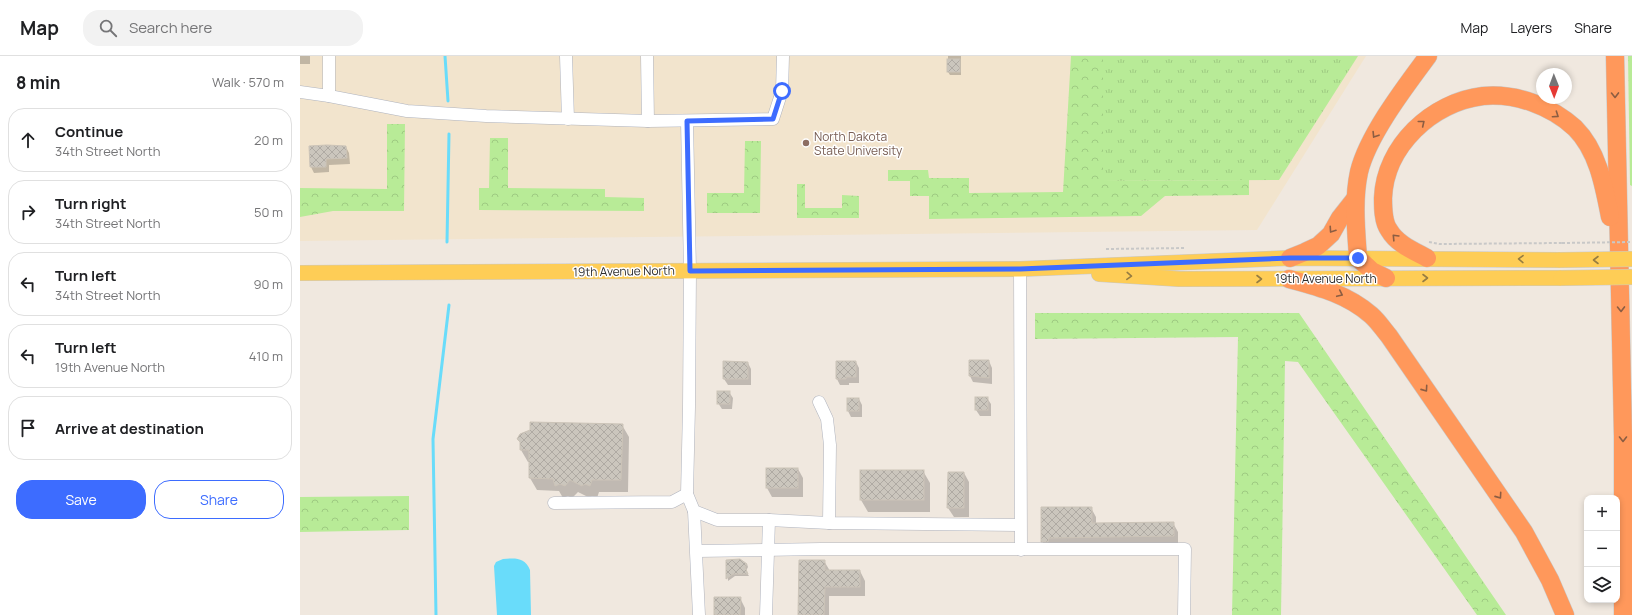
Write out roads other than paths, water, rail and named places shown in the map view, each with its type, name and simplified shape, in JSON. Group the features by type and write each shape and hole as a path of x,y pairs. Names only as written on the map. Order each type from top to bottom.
{"highway":[{"path":"1386,278 1372,272 1358,258 1355,199 1360,171 1370,143 1399,96 1428,56"},
{"path":"1615,56 1628,268 1623,443 1623,615"},
{"path":"1425,250 1403,246 1388,230 1383,209 1384,186 1390,166 1401,144 1420,124 1439,111 1462,101 1484,96 1509,97 1533,102 1554,113 1575,128 1587,144 1598,165 1628,268"},
{"path":"1290,258 1318,246 1331,234 1340,218 1355,199"},
{"path":"1289,278 1330,290 1352,300 1372,316 1393,343 1524,532 1550,580 1565,615"}],"main road":[{"name":"19th Avenue North","path":"300,273 1020,269 1290,258 1358,258 1425,250 1560,260 1628,268"},
{"name":"19th Avenue North","path":"1020,269 1179,279 1561,278 1628,268"}],"street":[{"path":"329,56 329,96"},
{"path":"566,56 568,119"},
{"path":"647,56 648,121"},
{"path":"300,92 407,111 486,116 648,121 773,119 782,91 783,56"},
{"path":"687,121 690,271 687,494 694,511 699,615"},
{"path":"1020,269 1021,550"},
{"path":"819,402 827,419 830,445 829,523"},
{"path":"554,503 672,502 687,494"},
{"path":"694,511 717,520 1020,525"},
{"path":"766,615 769,520"},
{"path":"697,551 1185,549 1184,615"}],"water":[{"path":"503,559 519,559 528,566 530,570 531,615 497,615 494,566 496,562"}],"waterway":[{"path":"445,56 448,101"},
{"path":"447,242 449,134"},
{"path":"436,615 433,439 449,305"}],"place":[{"name":"North Dakota State University","path":"806,143"}]}
